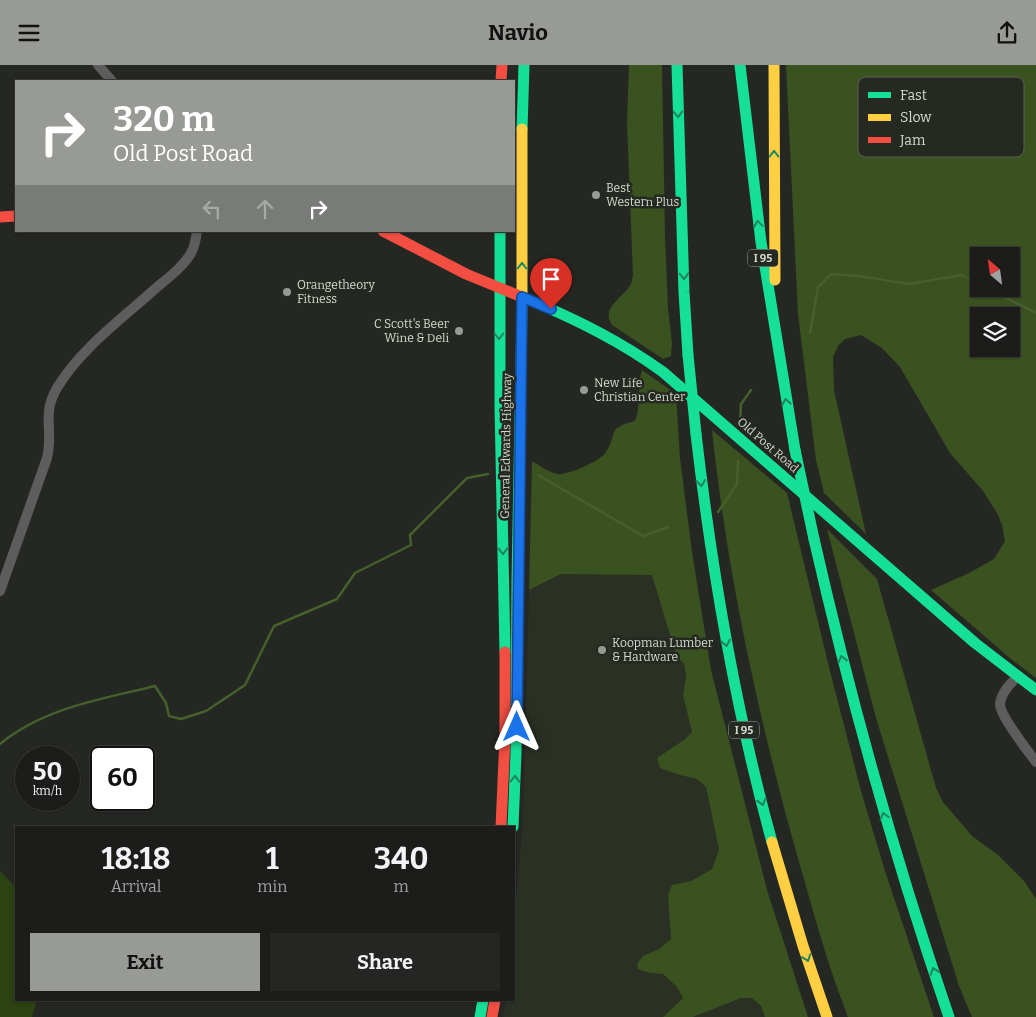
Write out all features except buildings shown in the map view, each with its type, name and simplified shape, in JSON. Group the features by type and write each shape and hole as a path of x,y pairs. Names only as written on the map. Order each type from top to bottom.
{"main road":[{"path":"502,65 502,80"},
{"name":"General Edwards Highway","path":"513,826 516,753 522,297 522,105 524,65"},
{"name":"I 95","path":"677,65 684,292 688,355 713,569 743,725 782,878 827,1017"},
{"name":"I 95","path":"740,65 754,199 795,450 814,539 845,672 872,774 902,875 949,1017"},
{"path":"774,65 774,325"},
{"path":"0,217 15,216"},
{"name":"Old Post Road","path":"385,232 458,270 592,327 625,345 663,372 972,640 1036,690"},
{"name":"General Edwards Highway","path":"500,232 499,364 505,667 501,826"},
{"path":"480,1017 482,1001"},
{"path":"492,1017 495,1001"}],"street":[{"path":"98,65 111,80"},
{"path":"0,591 48,458 50,446 48,409 57,388 84,353 187,259 196,240 197,232"},
{"path":"1017,677 1002,697 1001,709 1036,762"}],"shaded area":[{"path":"561,574 653,575 677,658 684,662 686,669 683,695 692,732 684,740 680,775 697,779 706,787 719,850 712,869 691,881 672,885 668,895 671,939 659,949 643,956 650,973 663,974 677,987 683,998 663,1017 503,1017 506,1001 515,1001 515,910 523,820 529,590"},
{"path":"741,998 752,998 761,1006 765,1017 693,1017"}],"green space":[{"path":"629,65 662,65 665,236 668,308 672,343 671,356 663,359 612,325 609,319 611,308 628,289 633,276 627,122"},
{"path":"786,65 1036,65 1036,678 931,590 969,573 994,559 1005,541 1002,525 983,491 950,453 900,367 882,348 861,335 845,339 838,346 833,357 834,390 866,534 824,493 816,460 798,314"},
{"path":"642,370 676,394 680,458 692,552 711,670 767,890 808,1017 765,1017 761,1006 752,998 741,998 693,1017 663,1017 683,998 677,987 663,974 650,973 638,969 637,964 643,956 659,949 671,939 668,895 672,885 691,881 712,869 719,850 706,787 697,779 660,768 657,758 684,740 692,732 683,695 686,677 684,663 677,658 652,575 561,574 529,590 532,461 550,472 561,474 583,467 603,456 610,445 616,429 635,421"},
{"path":"712,430 787,493 861,791 885,871 934,1017 848,1017 840,997 797,855 757,697 735,591 718,484"},
{"path":"827,529 877,579 936,788 943,802 972,836 998,855 1024,881 1036,899 1036,1017 972,1017 959,986 876,718"},
{"path":"0,871 15,886 15,1001 37,1001 32,1017 0,1017"}],"waterway":[{"path":"810,333 818,287 831,274 859,276 909,284 962,275 970,279"},
{"path":"1004,297 1036,313"},
{"path":"740,424 741,404 751,390"},
{"path":"718,512 737,484 738,461"},
{"path":"0,744 17,732 54,713 74,706 155,686 166,703 169,716 181,719 206,711 245,685 274,626 337,599 355,573 411,545 410,535 467,478 488,474"},
{"path":"538,475 643,536 668,527"}],"traffic: fast":[{"path":"522,129 524,65"},
{"path":"677,65 684,292 688,355"},
{"path":"740,65 761,242 795,450"},
{"path":"500,232 500,407 505,652"},
{"path":"522,297 595,330 663,372 975,643 1036,690"},
{"path":"513,826 516,753 522,310"},
{"path":"688,355 696,434"},
{"path":"696,434 709,537 726,639 747,741 772,842"},
{"path":"795,450 814,539"},
{"path":"814,539 843,660 875,780 910,899 949,1017"},
{"path":"480,1017 483,1001"}],"traffic: slow":[{"path":"774,65 775,280"},
{"path":"522,129 522,310"},
{"path":"772,842 803,946 827,1017"}],"traffic: jam":[{"path":"501,80 502,65"},
{"path":"0,217 15,216"},
{"path":"385,232 466,274 522,297"},
{"path":"501,826 505,737 505,652"},
{"path":"492,1017 495,1001"}],"place":[{"name":"Best Western Plus","path":"596,195"},
{"name":"Orangetheory Fitness","path":"287,292"},
{"name":"C Scott's Beer Wine & Deli","path":"459,331"},
{"name":"New Life Christian Center","path":"584,390"},
{"name":"Koopman Lumber & Hardware","path":"602,650"}],"route":[{"path":"517,727 517,580 522,297 551,309"}]}
